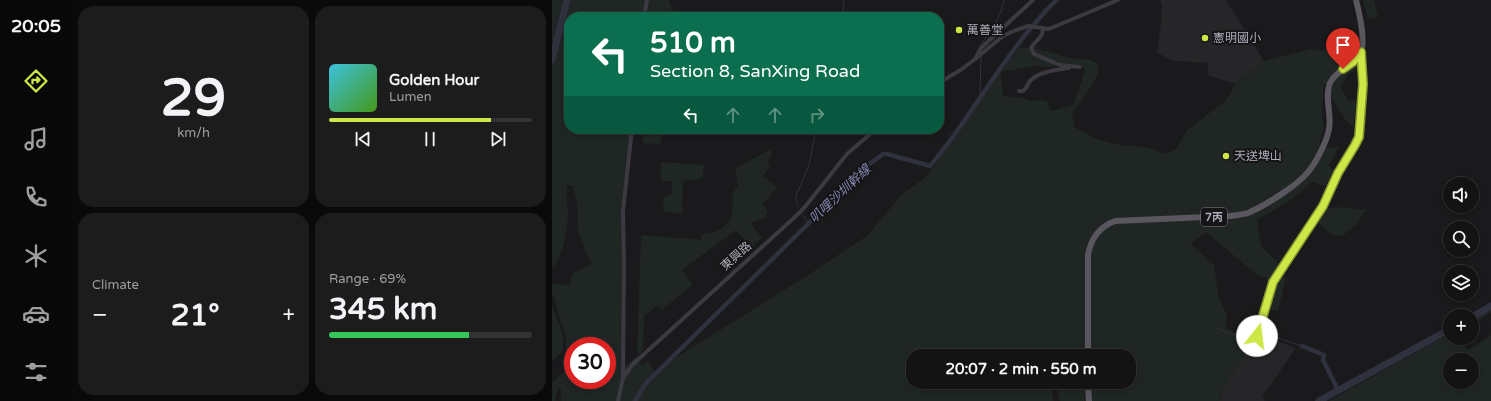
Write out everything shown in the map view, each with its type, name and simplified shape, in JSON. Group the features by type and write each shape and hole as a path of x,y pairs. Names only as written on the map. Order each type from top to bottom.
{"main road":[{"path":"1356,0 1362,30 1363,45 1361,52"},
{"name":"7丙","path":"1088,349 1088,255 1094,236 1100,229 1106,224 1115,221 1230,216 1247,213 1295,184 1309,172 1329,131 1331,120 1328,90 1330,82 1333,77 1353,62 1361,52"},
{"path":"1088,389 1089,401"}],"street":[{"path":"645,12 647,0"},
{"path":"974,59 981,48 1033,0"},
{"path":"944,80 962,69 1009,33 1021,27 1035,26 1049,29 1118,0"},
{"path":"1043,28 1043,33 1040,40 1033,44 1031,51 1034,54 1060,65 1080,68"},
{"path":"1257,336 1273,282 1323,206 1338,173 1359,137 1363,84 1361,52"},
{"path":"1019,91 1026,89 1030,81 1037,76 1049,71 1073,67"},
{"path":"623,380 623,211 631,134"},
{"name":"東興路","path":"618,401 623,380 632,365 800,212 847,154 870,134"}],"shaded area":[{"path":"552,0 669,0 674,12 564,12 564,134 631,134 624,208 622,369 637,356 642,366 648,360 654,371 805,277 868,235 901,195 923,179 931,170 1006,64 1019,48 1031,48 1037,46 1038,49 1070,58 1091,60 1095,62 1099,68 1097,76 1072,113 1075,127 1090,136 1103,141 1147,148 1163,154 1175,150 1187,130 1224,102 1231,93 1235,84 1264,61 1311,49 1321,51 1336,43 1353,43 1358,69 1348,74 1341,87 1348,100 1357,101 1353,128 1344,118 1331,98 1329,85 1324,85 1322,114 1324,130 1319,144 1330,148 1340,146 1329,165 1333,171 1326,186 1311,182 1292,199 1257,220 1261,246 1285,269 1280,277 1286,278 1278,311 1268,309 1265,319 1276,323 1274,333 1278,341 1263,342 1247,340 1247,348 1244,359 1226,383 1219,401 1060,401 1058,389 1136,389 1136,349 906,349 906,389 1052,389 1053,401 561,401 561,389 558,388 555,401 552,401 552,383 564,371 564,389 616,389 616,337 565,337 552,292 552,283 570,286 572,274 592,264 585,251 578,230 577,204 573,186 567,185 568,217 562,252 552,267","holes":["1074,64 1082,66 1085,71 1073,105 1051,111 1048,102 1043,100 1031,101 1022,98 1003,96 1001,72 1034,66 1051,67","1206,232 1256,274 1266,278 1270,284 1255,334 1252,336 1244,336 1226,328 1227,316 1218,294 1214,265 1191,244"]},
{"name":"憲明國小","path":"1160,0 1226,0 1264,61 1235,84 1207,75 1209,63 1174,61 1157,53 1162,7"},
{"path":"1363,0 1374,0 1378,17 1368,19"},
{"path":"644,134 662,134 661,144 643,143"},
{"path":"770,149 772,155 767,162 770,166 763,176 777,187 763,204 768,211 765,218 751,223 762,238 751,248 736,230 682,270 693,284 662,310 658,305 644,316 643,350 637,356 641,235 702,240 702,234 715,232 723,227 732,218 733,193 738,185 735,169"},
{"path":"661,162 704,165 703,179 683,181 682,214 664,212 663,198 672,193 672,181 661,181"},
{"path":"1344,207 1366,210 1356,225 1342,236 1330,234 1316,221 1324,209"},
{"path":"552,305 564,343 560,354 552,360"},
{"path":"1491,309 1491,313 1479,320 1479,317"},
{"path":"1491,335 1491,401 1329,401 1443,337 1443,345 1464,345 1468,350 1476,345 1479,345 1479,343"},
{"path":"1247,340 1263,342 1278,341 1296,348 1262,397 1265,401 1219,401 1225,385 1247,350"}],"waterway":[{"path":"552,60 567,0"},
{"path":"843,12 844,0"},
{"path":"980,47 992,30 1003,6 1004,0"},
{"name":"叭哩沙圳幹線","path":"635,401 646,383 867,166 883,154 930,166 956,133 1004,63 1030,29 1057,0"},
{"path":"980,98 981,56"},
{"path":"799,207 796,196 809,165 815,134"},
{"path":"803,215 808,223"},
{"path":"1314,224 1320,215"},
{"path":"1264,319 1276,283 1296,251"},
{"path":"1479,313 1491,306"},
{"path":"1216,327 1240,336 1245,337 1255,335"},
{"path":"1319,401 1443,333"},
{"path":"1258,336 1270,339 1278,338 1302,346"},
{"path":"1302,346 1324,355 1323,360 1338,390"}],"place":[{"name":"萬善堂","path":"959,30"},
{"name":"憲明國小","path":"1205,38"},
{"name":"天送埤山","path":"1226,156"}],"route":[{"path":"1257,336 1273,282 1323,206 1338,173 1359,137 1363,84 1361,52 1353,62 1343,69"}]}
